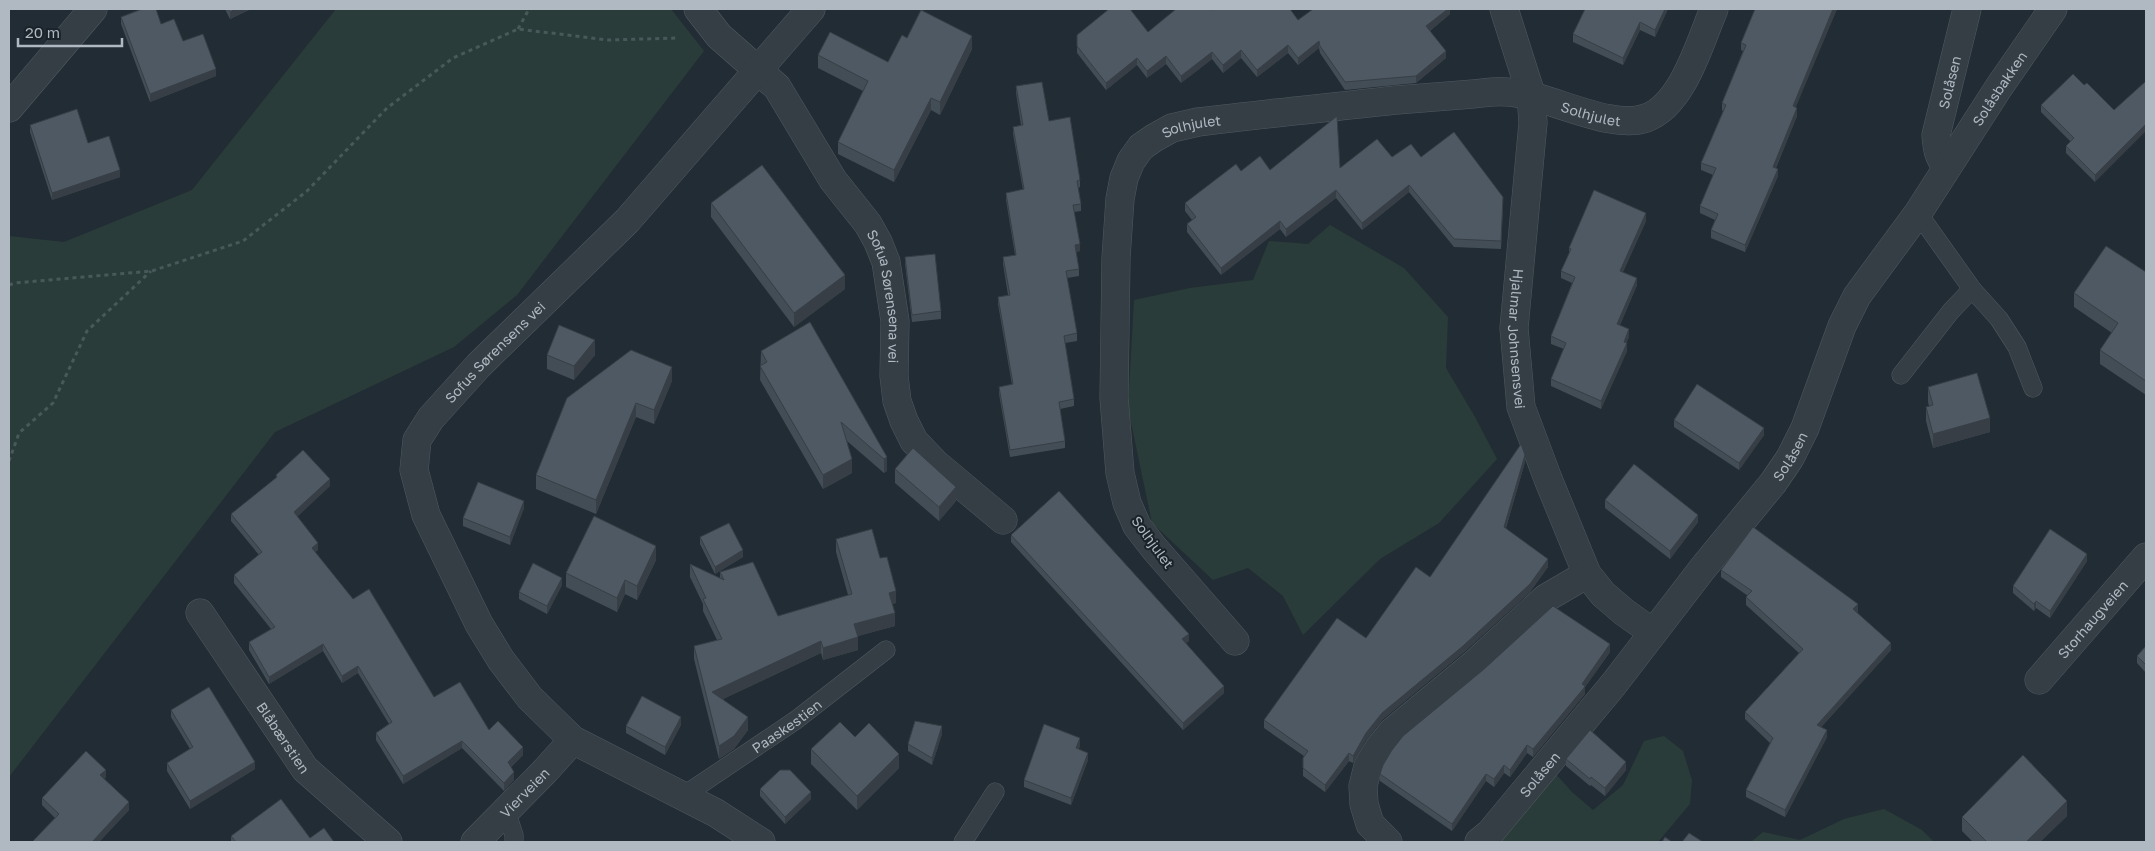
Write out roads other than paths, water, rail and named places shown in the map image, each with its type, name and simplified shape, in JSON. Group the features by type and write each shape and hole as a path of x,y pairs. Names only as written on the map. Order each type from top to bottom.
{"street":[{"path":"9,108 92,9"},
{"name":"Sofua Sørensena vei","path":"698,9 719,36 777,87 833,180 868,224 878,242 886,262 895,321 894,376 897,401 914,441 935,463 1003,520"},
{"name":"Sofus Sørensens vei","path":"573,740 530,698 501,660 479,624 426,514 414,470 417,440 431,418 479,365 627,221 810,9"},
{"name":"Hjalmar Johnsensvei","path":"1504,9 1531,94 1534,123 1514,328 1521,407 1587,574 1603,594 1652,632"},
{"name":"Solhjulet","path":"1235,641 1137,526 1126,503 1120,473 1114,398 1116,258 1120,199 1124,178 1131,161 1141,147 1172,128 1198,122 1439,96 1505,91 1531,94 1608,118 1628,122 1646,118 1660,111 1682,83 1714,9"},
{"name":"Solåsen","path":"1479,842 1490,833 1614,685 1652,632 1773,483 1790,458 1805,428 1842,326 1857,296 1918,213 1946,167 1939,154 1936,135 1967,9"},
{"name":"Solåsbakken","path":"1946,167 2053,9"},
{"name":"Storhaugveien","path":"2039,680 2146,557"},
{"path":"1388,842 1370,824 1364,804 1363,786 1368,766 1379,748 1392,732 1473,665 1546,598 1587,574"},
{"name":"Blåbærstien","path":"200,613 305,769 388,842"},
{"path":"573,740 716,813 761,842"},
{"name":"Vierveien","path":"474,842 573,740"}],"lane":[{"path":"1918,213 1972,289 2000,319 2017,347 2034,388"},
{"path":"1900,376 1950,311 1972,289"},
{"name":"Paaskestien","path":"683,796 796,720 886,650"},
{"path":"963,842 995,792"},
{"path":"506,811 514,835 514,842"}]}
